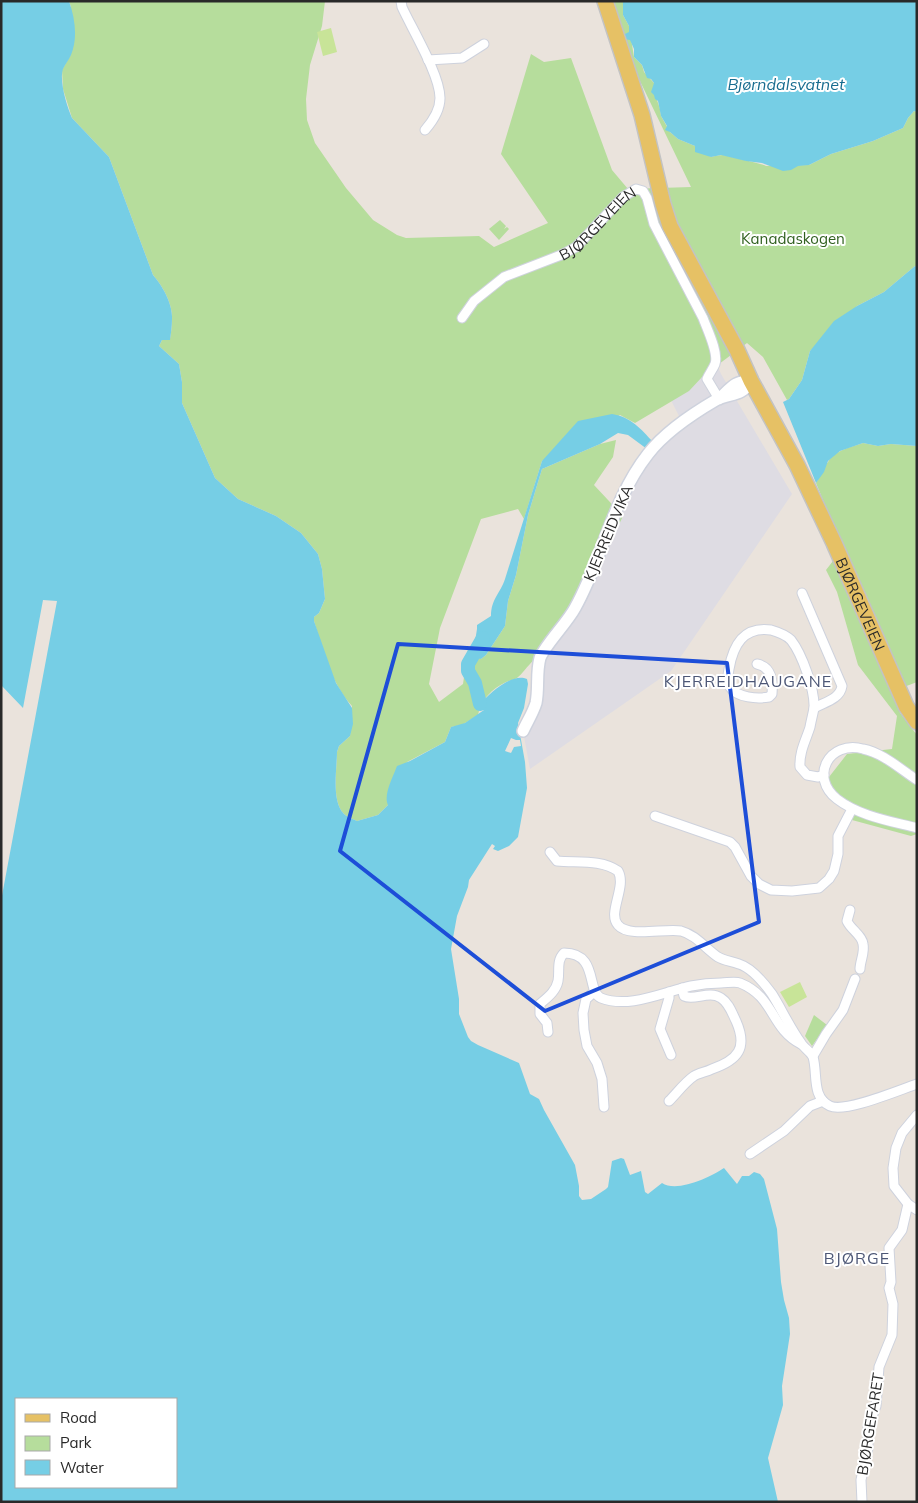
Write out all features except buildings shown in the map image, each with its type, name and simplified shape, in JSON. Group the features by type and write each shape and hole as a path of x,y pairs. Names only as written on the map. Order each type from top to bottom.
{"main road":[{"name":"BJØRGEVEIEN","path":"605,1 642,114 670,226 708,298 722,337 746,384 797,465 834,543 906,706 917,722"}],"street":[{"path":"401,1 402,7 428,60 440,98 438,110 425,130"},
{"path":"428,60 454,60 462,58 484,44"},
{"name":"BJØRGEVEIEN","path":"462,318 474,301 504,277 561,255 576,247 623,197 636,190 643,191 647,198 654,224 703,318 716,357 715,365 707,378 719,399"},
{"name":"KJERREIDVIKA","path":"523,731 536,703 538,666 541,656 574,610 589,580 616,509 629,481 649,453 686,419 719,399 733,385 746,384"},
{"path":"802,593 842,686 838,696 814,708"},
{"path":"757,664 763,665 772,677 772,694 769,697 748,696 736,693 731,689 728,683 730,660 732,651 740,640 755,632 768,630 775,631 788,638 796,648 813,695 814,708 800,755 800,767 806,775 818,777 824,775"},
{"path":"917,780 877,754 853,747 843,748 832,754 824,765 824,775 828,790 836,799 852,809 917,828"},
{"path":"655,816 730,842 735,847 751,876 759,884 771,890 792,891 819,888 829,879 836,864 838,836 852,809"},
{"path":"550,852 557,861 583,862 618,870 622,881 615,917 616,923 620,927 630,931 671,930 687,933 724,961 739,964 749,969 771,992 801,1044 813,1056"},
{"path":"850,910 847,921 853,931 861,938 863,944 860,969"},
{"path":"548,1032 547,1023 540,1014 540,1004 552,994 558,982 559,961 564,953 570,953 580,958 589,966 594,992 599,998 620,1001 636,1000 682,988 705,984 738,982 751,988 761,996 769,1006 780,1028 801,1044"},
{"path":"855,979 843,1010 813,1056 816,1086 823,1101 830,1106 839,1108 852,1106 917,1084"},
{"path":"670,1101 694,1076 730,1062 741,1049 742,1040 730,1009 721,998 711,995 688,998 684,996 682,988"},
{"path":"594,992 586,999 583,1013 584,1030 587,1046 597,1063 602,1079 604,1107"},
{"path":"669,992 660,1029 671,1055"},
{"path":"750,1154 784,1131 810,1106 823,1101"},
{"path":"917,1115 902,1133 896,1148 893,1168 894,1186 908,1204 917,1210"},
{"name":"BJØRGEFARET","path":"862,1502 861,1480 868,1448 868,1427 876,1406 879,1367 892,1335 893,1304 889,1288 891,1282 889,1248 902,1230 908,1204"}],"highlighted area":[{"path":"398,644 727,663 759,922 545,1011 340,851"}],"shaded area":[{"path":"601,263 691,304 721,374 792,494 671,671 530,769 523,731 535,703 538,665 649,453 679,416"}],"green space":[{"name":"Kanadaskogen","path":"69,1 325,1 322,26 310,65 306,99 307,120 315,143 346,188 373,220 397,235 406,238 479,236 494,247 548,223 501,154 531,54 544,62 571,58 612,170 628,189 691,187 626,52 609,1 623,1 623,15 629,26 634,57 654,83 661,116 670,132 678,139 695,146 711,157 723,155 766,166 809,165 831,154 873,141 903,128 914,111 917,112 917,267 915,266 884,292 857,306 810,351 802,380 789,399 787,400 763,357 747,343 703,376 689,391 635,423 620,415 542,461 524,519 518,509 481,519 440,628 429,684 439,702 463,684 468,649 475,644 473,654 481,659 486,655 505,626 508,601 516,575 528,515 542,469 600,444 616,440 613,457 594,485 623,516 604,556 558,630 521,675 516,679 507,681 488,695 479,709 478,715 462,725 451,727 445,742 407,762 388,805 378,815 357,821 344,814 337,801 337,752 339,746 350,736 352,706 333,677 314,621 314,617 319,613 325,599 322,569 318,554 301,533 276,516 238,499 215,478 182,403 182,382 179,364 159,346 162,340 170,339 172,313 169,301 153,275 109,157 72,118 63,89 62,70 71,54 71,7"},
{"path":"331,28 337,52 323,56 317,32"},
{"path":"500,220 506,226 504,229 507,227 509,229 499,240 489,229"},
{"path":"863,443 878,446 891,444 917,446 917,682 896,690 900,713 917,735 917,834 911,836 852,820 850,804 822,786 847,754 892,749 897,716 858,665 837,592 826,570 843,548 816,483 831,458 844,450"},
{"path":"800,982 807,997 789,1007 780,992"},
{"path":"814,1015 827,1025 812,1046 805,1036"}],"water":[{"path":"1,1 69,1 73,14 75,35 70,57 62,74 66,101 72,118 109,157 153,275 169,301 172,313 170,340 162,340 159,346 179,364 182,382 182,403 215,478 238,499 276,516 301,533 318,554 322,569 325,599 319,613 314,617 314,621 336,683 352,708 353,724 350,736 339,746 337,752 336,793 337,801 344,814 357,821 378,815 388,805 388,791 397,766 445,742 451,727 465,723 484,710 480,704 501,685 515,679 527,679 528,684 524,708 518,723 525,762 527,788 518,837 509,846 498,851 493,849 495,846 492,844 469,880 457,916 451,949 459,999 459,1014 468,1037 478,1045 519,1063 530,1094 539,1099 575,1165 579,1196 582,1200 591,1199 608,1187 612,1161 621,1158 624,1159 630,1175 641,1171 645,1192 648,1194 662,1183 668,1186 676,1186 694,1183 724,1168 737,1184 742,1176 749,1176 754,1172 760,1174 764,1179 777,1229 781,1282 789,1318 790,1334 782,1386 783,1405 768,1458 778,1502 1,1502 1,901 57,601 43,600 23,708 1,685"},
{"name":"Bjørndalsvatnet","path":"623,1 917,1 917,112 914,111 903,128 873,141 831,154 809,165 798,166 791,170 783,171 762,163 721,155 711,157 695,152 695,146 678,139 665,130 667,126 661,116 658,101 651,92 654,83 651,79 647,78 642,65 634,57 634,49 630,40 624,39 625,34 629,32 629,26 623,15"},
{"path":"915,266 917,267 917,446 891,444 878,446 863,443 840,451 828,461 824,472 816,483 783,402 789,399 802,380 810,351 834,321 884,292"},
{"path":"612,414 630,421 640,428 653,442 647,449 628,435 618,433 600,444 542,469 528,515 516,575 508,601 505,626 486,655 481,659 477,658 473,654 477,625 491,616 492,605 505,579 542,461 578,421"}],"pier":[{"path":"511,738 520,740 521,746 514,747 511,753 505,751"}],"waterway":[{"path":"480,704 475,683 468,671 468,664 483,638"}],"district":[{"name":"KJERREIDHAUGANE","path":"748,681"},
{"name":"BJØRGE","path":"857,1258"}]}
